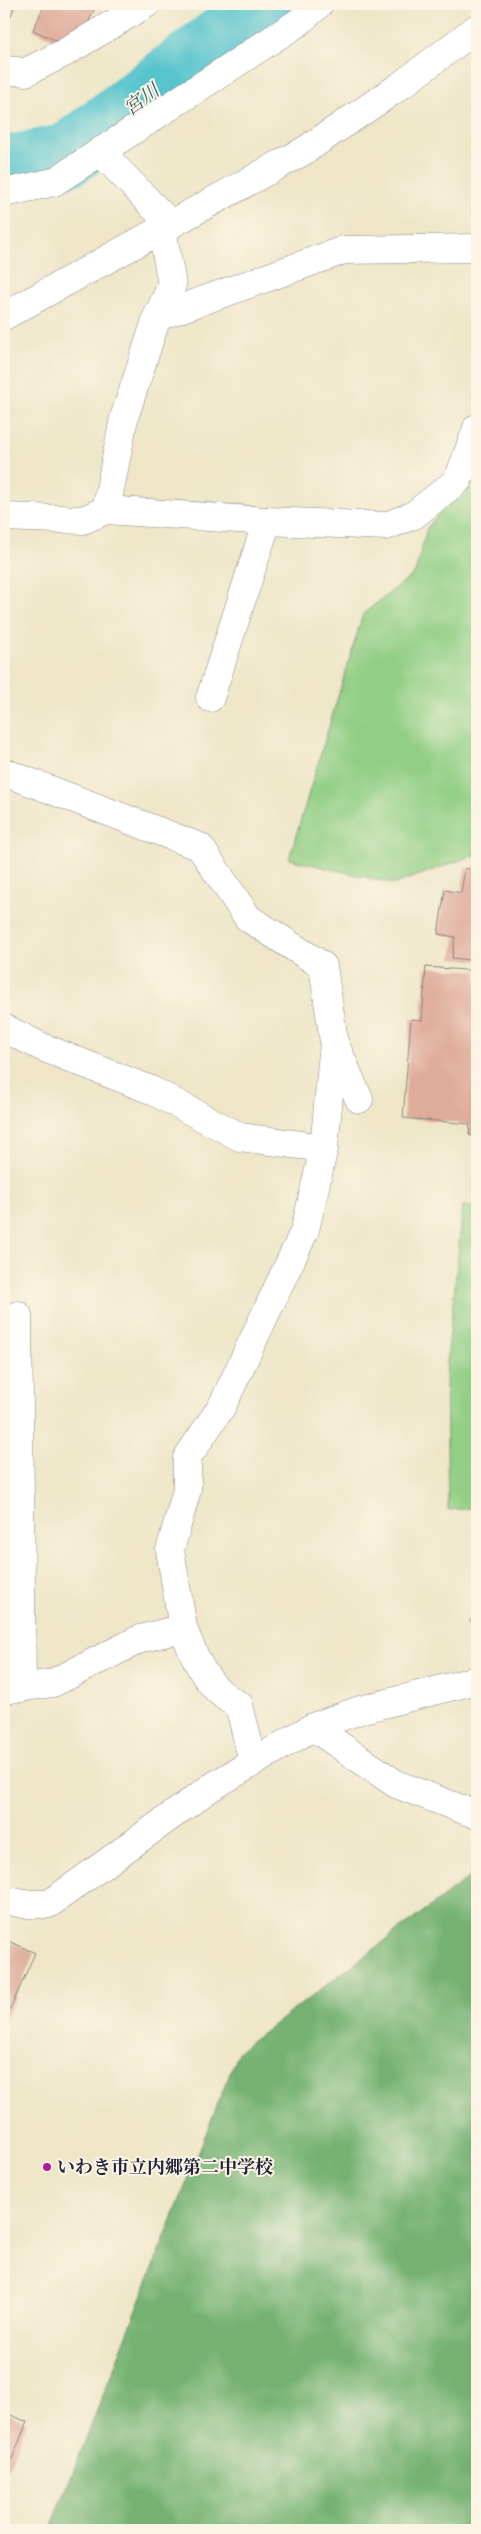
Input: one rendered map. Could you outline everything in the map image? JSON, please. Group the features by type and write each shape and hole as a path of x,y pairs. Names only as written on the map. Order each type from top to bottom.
{"street":[{"path":"4,70 26,72 64,54 146,4"},
{"path":"4,193 54,182 299,22 319,4"},
{"path":"4,316 304,151 400,86 477,28"},
{"path":"100,151 167,227 172,285 157,317 124,418 106,510"},
{"path":"157,317 344,250 477,248"},
{"path":"4,517 84,520 106,510 267,521 386,526 414,515 458,480 477,428"},
{"path":"210,698 267,521"},
{"path":"4,772 200,847 248,918 323,966 334,1042 324,1148 305,1230 222,1406 188,1458 187,1490 170,1550 183,1628 198,1666 223,1697 239,1705 250,1754"},
{"path":"4,1028 42,1047 151,1090 240,1137 324,1148"},
{"path":"334,1042 359,1099"},
{"path":"18,1315 13,1689 53,1683 140,1639 183,1628"},
{"path":"4,1900 24,1904 49,1904 210,1788 250,1754 313,1726 360,1710 477,1680"},
{"path":"313,1726 396,1784 477,1815"}],"green space":[{"path":"477,476 477,857 471,856 395,884 289,859 363,614 415,573 427,528 464,485"},
{"path":"477,1201 477,1508 448,1510 446,1372 463,1206 476,1207"},
{"path":"477,1611 477,1634 465,1623"},
{"path":"477,1871 477,2530 50,2530 238,2052"}],"building":[{"path":"4,4 16,4 4,31"},
{"path":"45,4 97,4 75,50 33,30"},
{"path":"465,868 477,870 477,961 452,958 455,937 438,934 445,890 461,893"},
{"path":"426,967 477,971 477,1136 469,1135 470,1124 403,1118 411,1019 422,1020"},
{"path":"4,1939 35,1953 4,2023"},
{"path":"4,2412 27,2422 4,2479"}],"waterway":[{"name":"宮川","path":"4,168 68,155 267,4"}],"place":[{"name":"いわき市立内郷第二中学校","path":"47,2167"}]}
